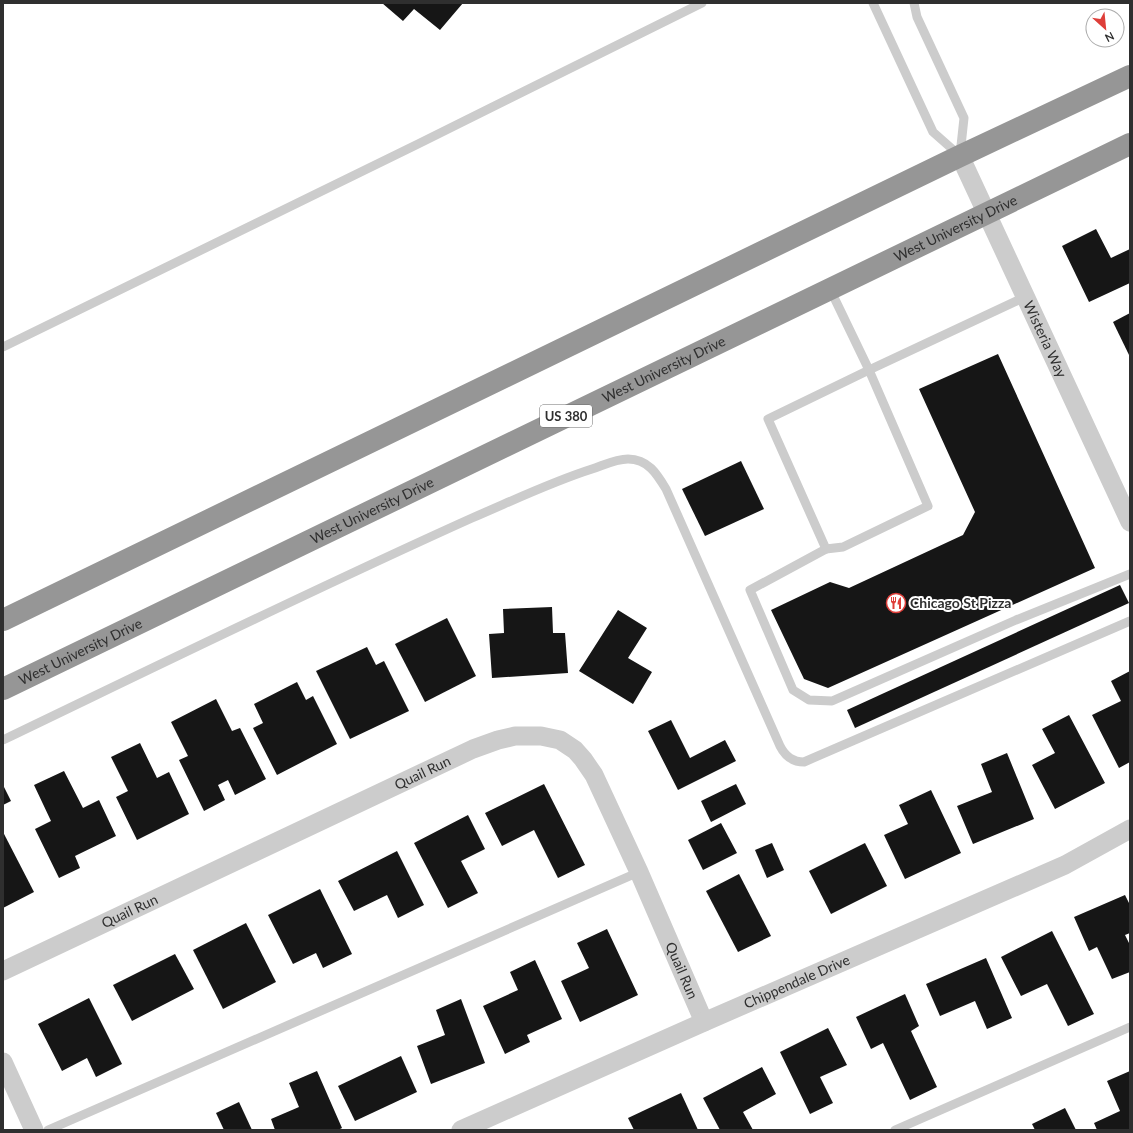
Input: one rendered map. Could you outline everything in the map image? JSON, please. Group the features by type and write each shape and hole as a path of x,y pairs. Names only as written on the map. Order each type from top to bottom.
{"highway":[{"path":"3,620 960,156 1130,76"},
{"name":"West University Drive","path":"3,689 1130,144"}],"street":[{"name":"Wisteria Way","path":"960,156 1130,522"},
{"name":"Quail Run","path":"3,971 473,750 498,740 515,736 541,736 560,740 575,750 594,775 639,872 704,1022"},
{"name":"Chippendale Drive","path":"461,1130 1064,865 1130,829"},
{"path":"3,1062 34,1130"}],"lane":[{"path":"3,347 411,148 702,3"},
{"path":"873,3 933,132 960,156"},
{"path":"914,3 917,17 964,118 960,156"},
{"path":"830,289 869,370 928,506 843,547 826,549 750,590 792,690 809,700 832,701 1016,620 1130,574"},
{"path":"826,549 768,419 1025,297"},
{"path":"3,740 378,560 544,486 619,460 629,459 640,461 648,465 658,475 666,489 783,753 790,759 797,762 804,762 1130,621"},
{"path":"48,1130 639,872"},
{"path":"895,1130 1130,1027"}],"building":[{"path":"382,3 463,3 440,30 414,9 403,21"},
{"path":"1096,229 1111,258 1130,249 1130,283 1089,302 1062,246"},
{"path":"1130,313 1130,357 1113,322"},
{"path":"998,354 1095,568 828,688 804,679 771,610 830,582 849,588 963,535 975,512 919,389"},
{"path":"741,461 764,509 705,536 682,489"},
{"path":"1120,585 1129,603 855,728 847,710"},
{"path":"552,607 553,633 565,633 568,673 492,678 489,634 504,633 503,609"},
{"path":"618,610 647,628 628,658 652,672 633,704 579,671"},
{"path":"447,618 476,676 425,702 395,644"},
{"path":"367,647 376,665 384,661 409,711 350,739 316,671"},
{"path":"1130,671 1130,762 1119,768 1092,715 1121,701 1111,681"},
{"path":"297,682 306,700 313,696 337,744 277,775 253,728 263,723 254,704"},
{"path":"216,699 232,731 240,728 266,779 235,795 228,780 218,785 225,800 204,811 179,760 188,756 171,722"},
{"path":"1069,715 1105,783 1055,809 1032,765 1055,753 1042,729"},
{"path":"671,720 690,758 725,740 736,761 678,790 648,731"},
{"path":"140,743 157,778 169,772 189,814 137,840 116,797 128,791 111,757"},
{"path":"1007,753 1034,819 973,844 957,806 992,792 981,764"},
{"path":"64,771 83,808 99,800 116,836 75,856 80,868 59,878 35,829 51,821 34,785"},
{"path":"544,784 585,865 558,878 534,830 502,846 485,813"},
{"path":"736,784 746,804 711,822 701,801"},
{"path":"3,785 11,801 3,805"},
{"path":"931,790 961,853 905,879 884,835 908,824 899,805"},
{"path":"468,815 485,849 461,861 478,893 448,908 414,843"},
{"path":"721,823 737,853 703,870 688,840"},
{"path":"3,832 34,892 3,908"},
{"path":"772,843 784,870 767,878 755,850"},
{"path":"865,843 887,886 831,914 809,871"},
{"path":"397,851 424,905 398,918 387,895 354,911 338,881"},
{"path":"739,874 771,936 738,952 706,891"},
{"path":"320,889 352,954 323,968 316,953 293,964 268,915"},
{"path":"1125,895 1130,905 1130,933 1125,935 1130,945 1130,972 1112,979 1097,947 1089,951 1074,917"},
{"path":"246,923 276,982 223,1009 193,950"},
{"path":"607,929 638,995 580,1022 561,981 589,968 577,943"},
{"path":"1052,931 1094,1014 1068,1026 1047,984 1021,996 1001,957"},
{"path":"175,954 194,989 132,1021 113,985"},
{"path":"986,958 1012,1018 987,1029 975,1001 940,1016 926,984"},
{"path":"535,960 562,1019 527,1035 530,1042 505,1054 483,1006 518,990 510,972"},
{"path":"905,994 919,1026 911,1031 937,1087 910,1100 883,1043 871,1049 856,1017"},
{"path":"89,998 122,1064 96,1077 87,1058 62,1071 38,1024"},
{"path":"461,999 485,1063 431,1084 417,1046 445,1035 436,1010"},
{"path":"828,1028 847,1065 820,1077 833,1103 810,1114 780,1052"},
{"path":"401,1056 417,1092 355,1121 338,1086"},
{"path":"762,1067 776,1094 743,1112 753,1130 720,1130 703,1098"},
{"path":"317,1071 342,1128 338,1130 275,1130 271,1119 299,1107 289,1083"},
{"path":"1130,1071 1130,1130 1097,1130 1094,1123 1120,1111 1107,1081"},
{"path":"681,1093 698,1130 634,1130 628,1118"},
{"path":"239,1102 252,1130 224,1130 216,1113"},
{"path":"1065,1108 1076,1130 1035,1130 1032,1124"}],"place":[{"name":"Chicago St Pizza","path":"896,603"}]}
